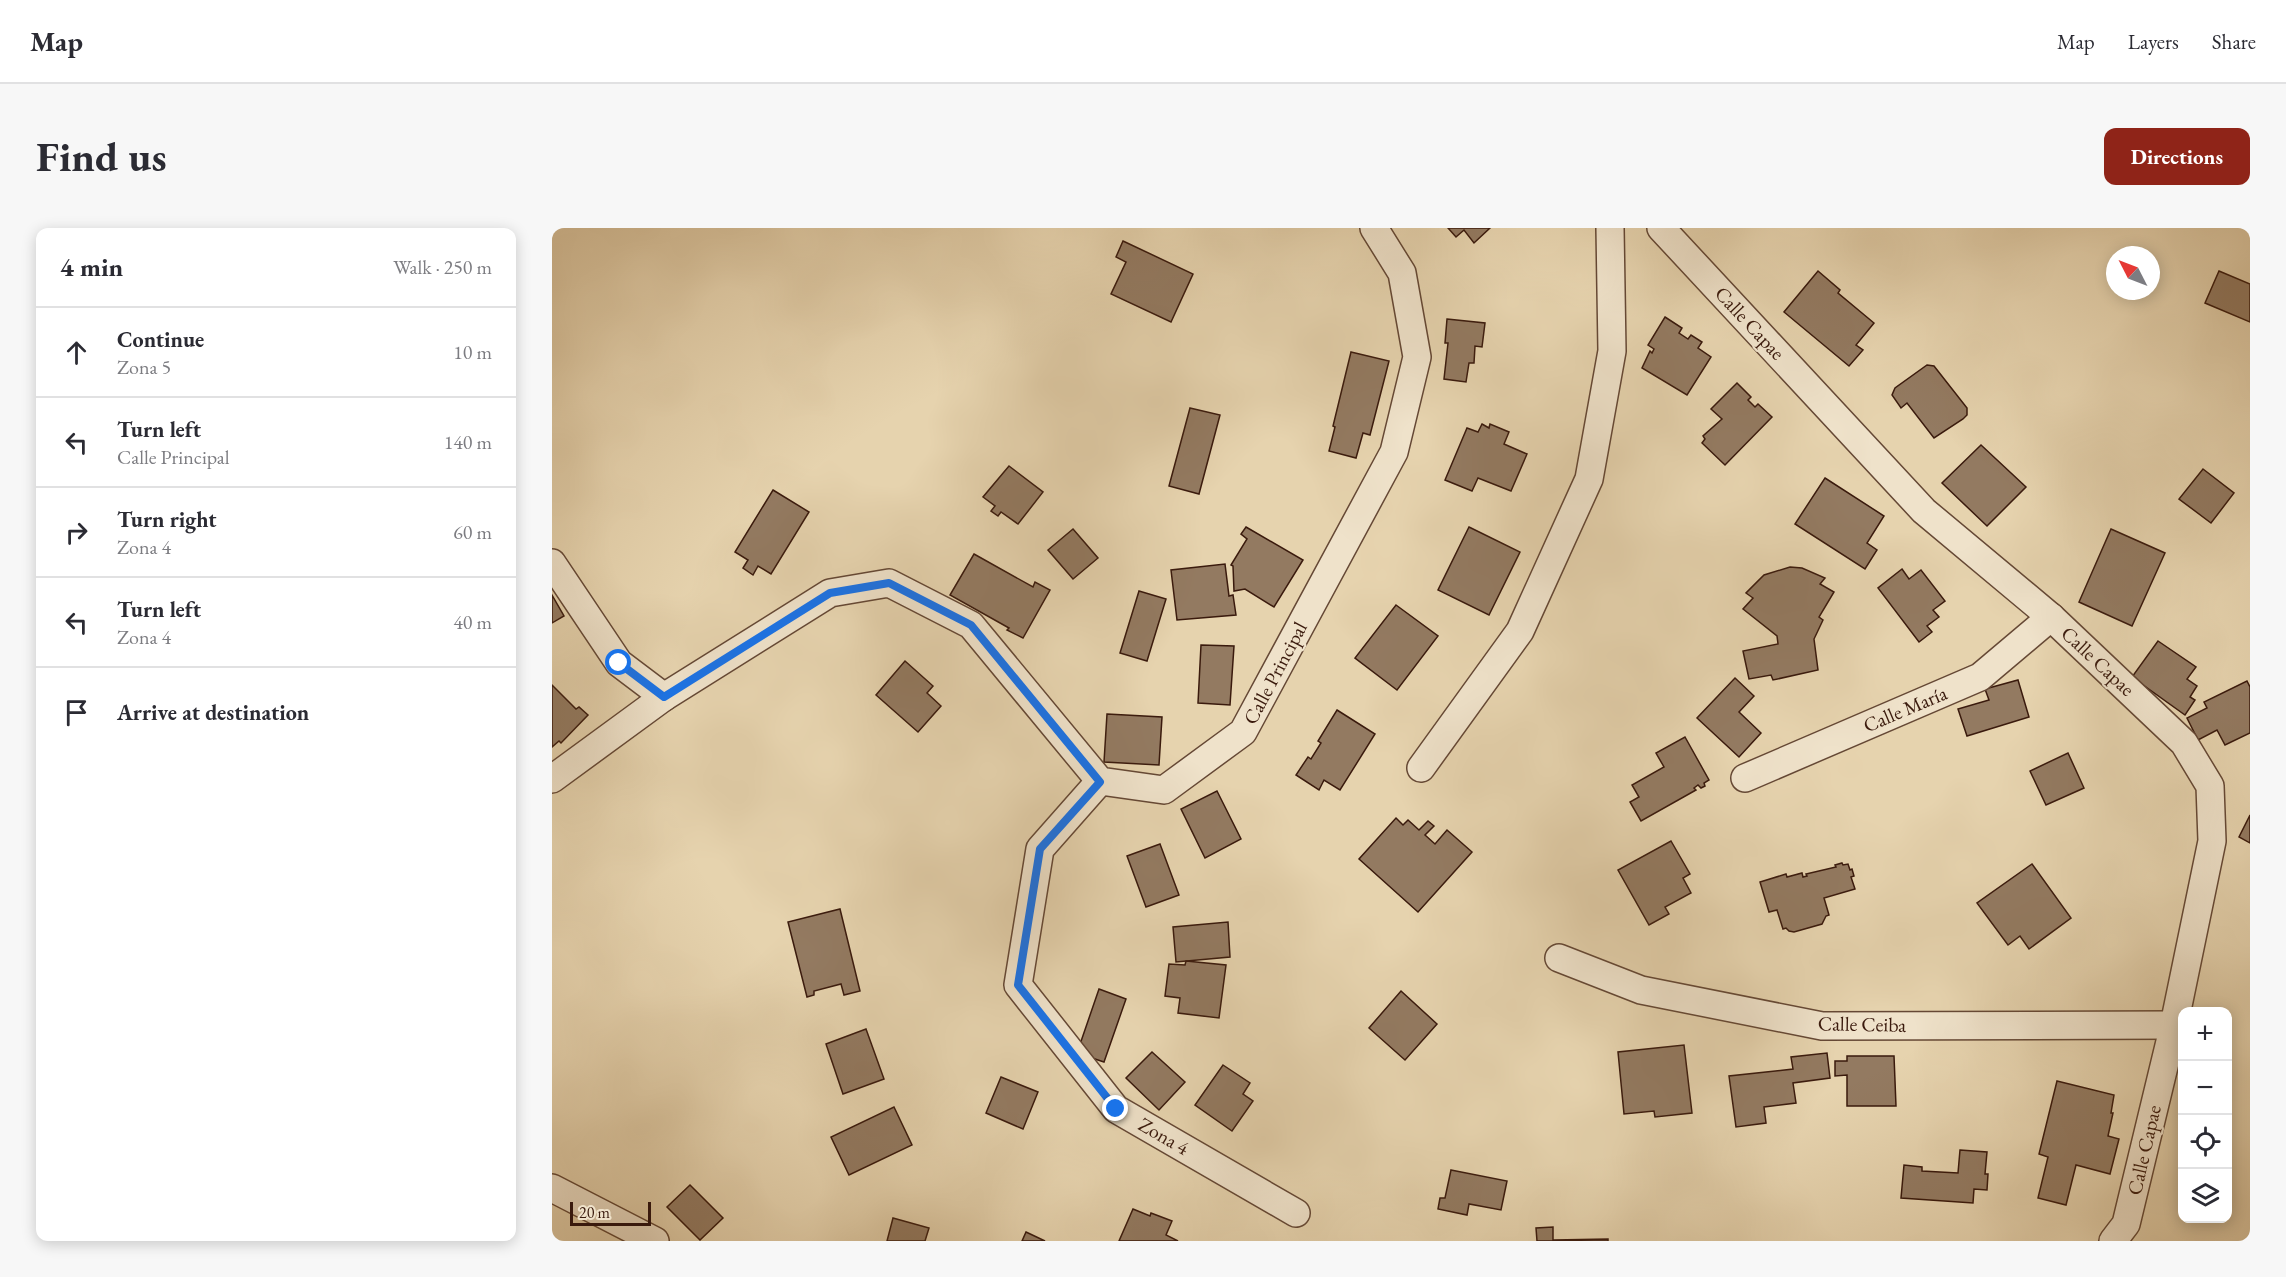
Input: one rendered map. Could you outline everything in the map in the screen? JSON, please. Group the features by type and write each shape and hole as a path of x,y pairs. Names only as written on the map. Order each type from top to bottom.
{"street":[{"name":"Calle Principal","path":"1100,782 1164,790 1243,732 1394,452 1417,357 1402,273 1374,228"},
{"path":"1421,768 1520,631 1589,479 1612,351 1611,228"},
{"name":"Calle Capae","path":"1661,228 1924,511 2051,617 2184,743 2210,786 2212,841 2174,1025 2120,1232"},
{"path":"552,562 619,663 664,697"},
{"path":"552,779 664,697 830,593 889,583 971,625 1100,782"},
{"name":"Calle María","path":"1745,778 1980,677 2051,617"},
{"name":"Zona 4","path":"1100,782 1040,849 1018,985 1116,1109 1296,1213"},
{"name":"Calle Ceiba","path":"1559,958 1641,990 1822,1026 2174,1025"},
{"path":"552,1188 655,1241"}],"building":[{"path":"1448,228 1490,228 1474,243 1464,230 1456,237"},
{"path":"1123,241 1193,274 1171,322 1111,294 1126,262 1116,257"},
{"path":"1818,271 1840,290 1838,293 1874,323 1856,345 1863,350 1849,366 1784,312"},
{"path":"2219,271 2250,284 2250,322 2205,303"},
{"path":"1665,317 1682,328 1679,333 1688,339 1691,335 1702,342 1698,348 1711,357 1687,395 1642,368 1650,351 1652,353 1654,349 1648,345"},
{"path":"1447,319 1485,323 1482,347 1475,346 1474,363 1469,363 1466,382 1444,379 1448,343 1445,343"},
{"path":"1351,352 1389,361 1370,435 1363,433 1356,458 1329,451"},
{"path":"1927,365 1934,366 1967,408 1967,415 1963,419 1934,438 1907,403 1901,408 1892,395 1895,388"},
{"path":"1737,383 1751,397 1748,400 1755,407 1758,404 1772,417 1725,465 1702,443 1705,439 1703,436 1722,419 1711,409"},
{"path":"1190,408 1220,415 1199,494 1169,486"},
{"path":"1482,424 1489,428 1490,424 1509,432 1504,444 1527,454 1511,491 1478,478 1472,491 1445,480 1467,428 1478,432"},
{"path":"1981,445 2026,487 1987,526 1942,483"},
{"path":"1009,466 1043,492 1018,524 1001,512 998,516 991,511 995,506 983,497"},
{"path":"2203,469 2234,493 2211,523 2179,499"},
{"path":"1825,478 1884,516 1867,543 1877,550 1865,569 1795,524"},
{"path":"773,490 809,512 771,574 758,566 753,575 743,568 748,560 735,552"},
{"path":"1246,527 1303,560 1274,607 1245,589 1234,591 1233,566 1231,565 1247,539 1241,534"},
{"path":"1469,527 1520,552 1489,615 1438,590"},
{"path":"1073,529 1098,558 1073,579 1048,550"},
{"path":"2111,529 2165,553 2132,626 2079,602"},
{"path":"974,554 1033,587 1035,582 1050,590 1023,638 950,595"},
{"path":"1225,564 1229,596 1233,595 1236,615 1177,620 1171,570"},
{"path":"1790,567 1802,568 1825,578 1820,584 1834,592 1819,617 1823,620 1814,639 1818,670 1773,680 1771,675 1749,679 1743,651 1778,644 1777,636 1743,609 1753,598 1746,593 1764,575"},
{"path":"1902,569 1909,579 1921,570 1945,601 1933,610 1939,617 1927,626 1932,632 1919,642 1878,588"},
{"path":"1139,591 1166,599 1147,661 1120,653"},
{"path":"552,595 564,616 552,623"},
{"path":"1396,605 1438,636 1397,690 1355,658"},
{"path":"2158,641 2196,667 2187,679 2197,686 2190,697 2195,700 2185,715 2132,677"},
{"path":"1201,645 1234,646 1230,705 1198,703"},
{"path":"905,661 933,686 927,693 941,706 918,732 876,695"},
{"path":"1735,678 1754,696 1739,712 1761,733 1739,757 1697,718"},
{"path":"2018,680 2029,717 1967,736 1958,709 1989,700 1985,689"},
{"path":"2247,681 2250,687 2250,733 2225,745 2217,730 2198,740 2187,718 2207,708 2204,702"},
{"path":"552,685 576,709 579,707 588,715 561,743 559,741 552,747"},
{"path":"1337,710 1375,734 1340,790 1324,780 1319,790 1296,775 1308,757 1311,759 1321,743 1318,741"},
{"path":"1107,714 1162,717 1159,765 1104,762"},
{"path":"1685,737 1709,780 1704,783 1705,786 1701,788 1698,785 1694,788 1696,790 1641,821 1630,802 1639,797 1632,785 1664,767 1656,753"},
{"path":"2068,753 2084,788 2046,805 2030,771"},
{"path":"1217,791 1241,839 1205,858 1181,809"},
{"path":"2250,815 2250,843 2239,837"},
{"path":"1396,818 1403,825 1408,820 1419,830 1428,821 1434,826 1425,835 1435,844 1447,830 1472,852 1418,912 1359,859"},
{"path":"1671,841 1690,874 1683,878 1691,893 1665,907 1669,914 1649,925 1618,870"},
{"path":"1160,844 1179,895 1146,907 1127,856"},
{"path":"1842,863 1843,865 1848,864 1850,870 1852,869 1854,876 1851,877 1855,889 1824,898 1829,915 1822,924 1794,932 1783,929 1777,910 1769,912 1760,882 1786,874 1787,877 1802,873 1803,877 1807,876 1806,874 1836,867 1835,865"},
{"path":"2032,864 2071,918 2029,949 2020,936 2008,945 1977,903"},
{"path":"840,909 860,991 844,995 841,984 814,991 814,995 807,997 788,922"},
{"path":"1228,922 1230,957 1176,962 1173,927"},
{"path":"1186,961 1226,965 1219,1018 1178,1013 1180,998 1165,996 1169,964 1185,965"},
{"path":"1099,989 1126,999 1104,1062 1077,1053"},
{"path":"1401,991 1437,1024 1405,1060 1369,1028"},
{"path":"866,1029 884,1079 843,1094 826,1044"},
{"path":"1684,1045 1692,1113 1655,1117 1654,1111 1624,1114 1618,1052"},
{"path":"1152,1052 1185,1082 1159,1110 1126,1078"},
{"path":"1827,1053 1830,1078 1793,1083 1796,1103 1764,1107 1766,1123 1736,1127 1729,1076 1793,1069 1791,1057"},
{"path":"1847,1056 1894,1056 1896,1106 1847,1106 1847,1075 1835,1076 1835,1061 1847,1061"},
{"path":"1223,1065 1250,1083 1243,1094 1253,1101 1232,1131 1195,1105"},
{"path":"1001,1077 1038,1092 1023,1129 986,1113"},
{"path":"2057,1081 2114,1095 2108,1136 2119,1139 2110,1174 2076,1165 2066,1205 2038,1198 2048,1157 2039,1154"},
{"path":"894,1107 912,1145 849,1175 831,1137"},
{"path":"1960,1150 1987,1152 1985,1174 1988,1174 1987,1190 1974,1189 1973,1203 1901,1198 1904,1165 1922,1167 1922,1171 1958,1173"},
{"path":"1451,1170 1507,1181 1501,1210 1469,1204 1467,1215 1438,1209 1440,1198 1445,1198"},
{"path":"690,1185 723,1218 700,1240 667,1207"},
{"path":"1133,1209 1172,1221 1166,1235 1178,1241 1119,1241"},
{"path":"893,1218 929,1228 925,1241 887,1241"},
{"path":"1553,1227 1553,1240 1608,1239 1608,1241 1537,1241 1536,1228"},
{"path":"1026,1232 1045,1241 1022,1241"}],"route":[{"path":"619,663 664,697 830,593 889,583 971,625 1100,782 1040,849 1018,985 1116,1109"}]}
